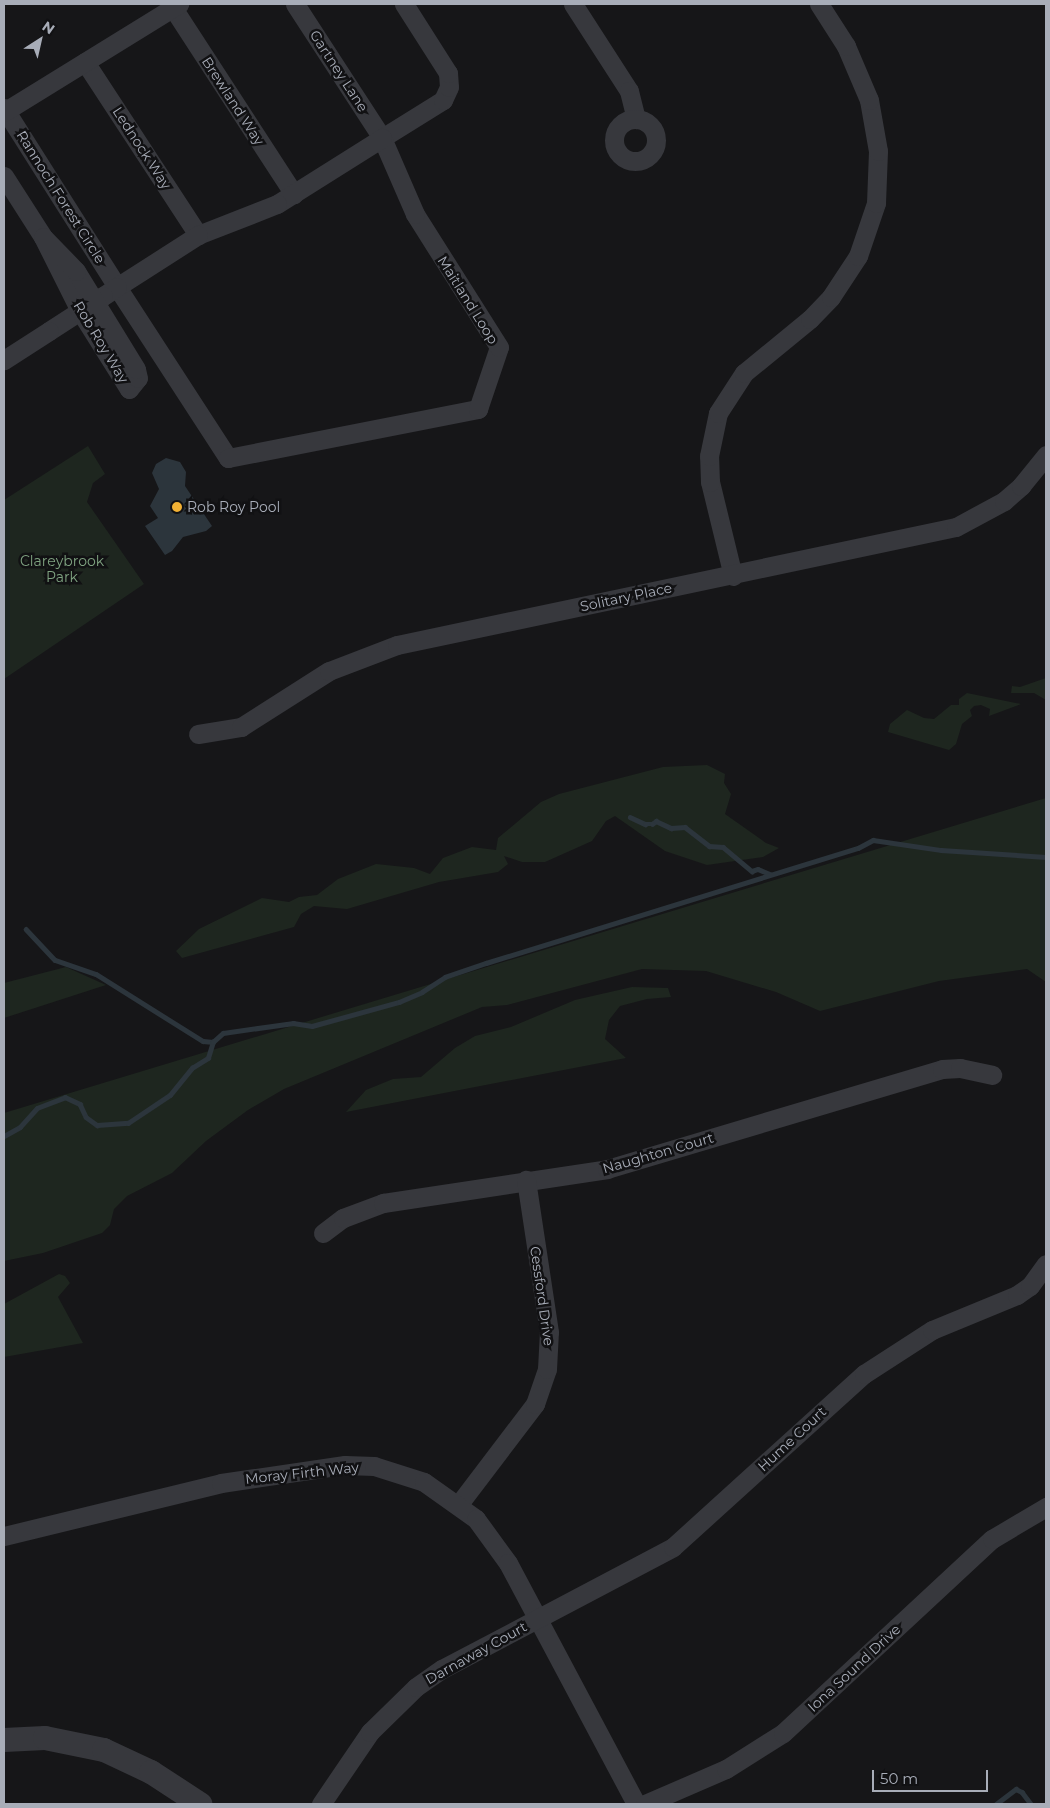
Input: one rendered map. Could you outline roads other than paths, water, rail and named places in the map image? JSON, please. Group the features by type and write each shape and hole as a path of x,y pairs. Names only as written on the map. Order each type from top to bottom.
{"street":[{"name":"Gartney Lane","path":"295,4 382,138"},
{"path":"4,360 198,235 294,194 444,100 449,87 448,73 404,4"},
{"path":"573,4 629,91 636,119"},
{"path":"733,576 710,482 709,456 718,414 744,373 804,324 831,297 858,256 876,203 878,151 869,100 846,46 818,4"},
{"path":"4,110 176,6"},
{"name":"Brewland Way","path":"176,6 294,194"},
{"name":"Lednock Way","path":"85,62 198,235"},
{"name":"Rannoch Forest Circle","path":"4,110 117,287"},
{"name":"Maitland Loop","path":"117,287 228,458 478,409 499,347 415,214 382,138"},
{"name":"Rob Roy Way","path":"4,176 87,306"},
{"name":"Solitary Place","path":"198,734 241,727 322,675 376,651 956,527 1004,501 1021,486 1046,454"},
{"name":"Naughton Court","path":"323,1233 343,1218 383,1203 607,1169 661,1155 942,1069 960,1068 992,1074"},
{"name":"Cessford Drive","path":"459,1504 535,1404 548,1369 549,1332 526,1180"},
{"name":"Hume Court","path":"538,1619 673,1547 864,1374 932,1330 1017,1294 1030,1286 1046,1264"},
{"name":"Moray Firth Way","path":"4,1536 221,1483 345,1465 374,1466 400,1472 424,1482 459,1504 488,1533 538,1619 636,1804"},
{"name":"Iona Sound Drive","path":"645,1804 726,1769 783,1733 992,1539 1046,1508"},
{"name":"Darnaway Court","path":"321,1804 370,1732 416,1687 442,1669 538,1619"},
{"path":"4,1740 45,1738 110,1752 151,1772 200,1804"}],"waterway":[{"path":"630,817 645,824 652,824 656,821 671,828 685,827 709,846 723,847 752,871 758,869 770,874"},
{"path":"4,1136 20,1127 37,1108 65,1097 80,1104 86,1117 97,1125 128,1123 170,1095 192,1068 208,1058 213,1042 223,1033 293,1023 312,1026 399,1002 422,992 445,977 858,848 873,840 941,850 1046,857"},
{"path":"26,929 55,960 96,974 203,1041 213,1042"},
{"path":"996,1804 1016,1789 1022,1792 1031,1804"}],"place":[{"name":"Rob Roy Pool","path":"177,507"}],"park label":[{"name":"Clareybrook Park","path":"62,570"}]}
